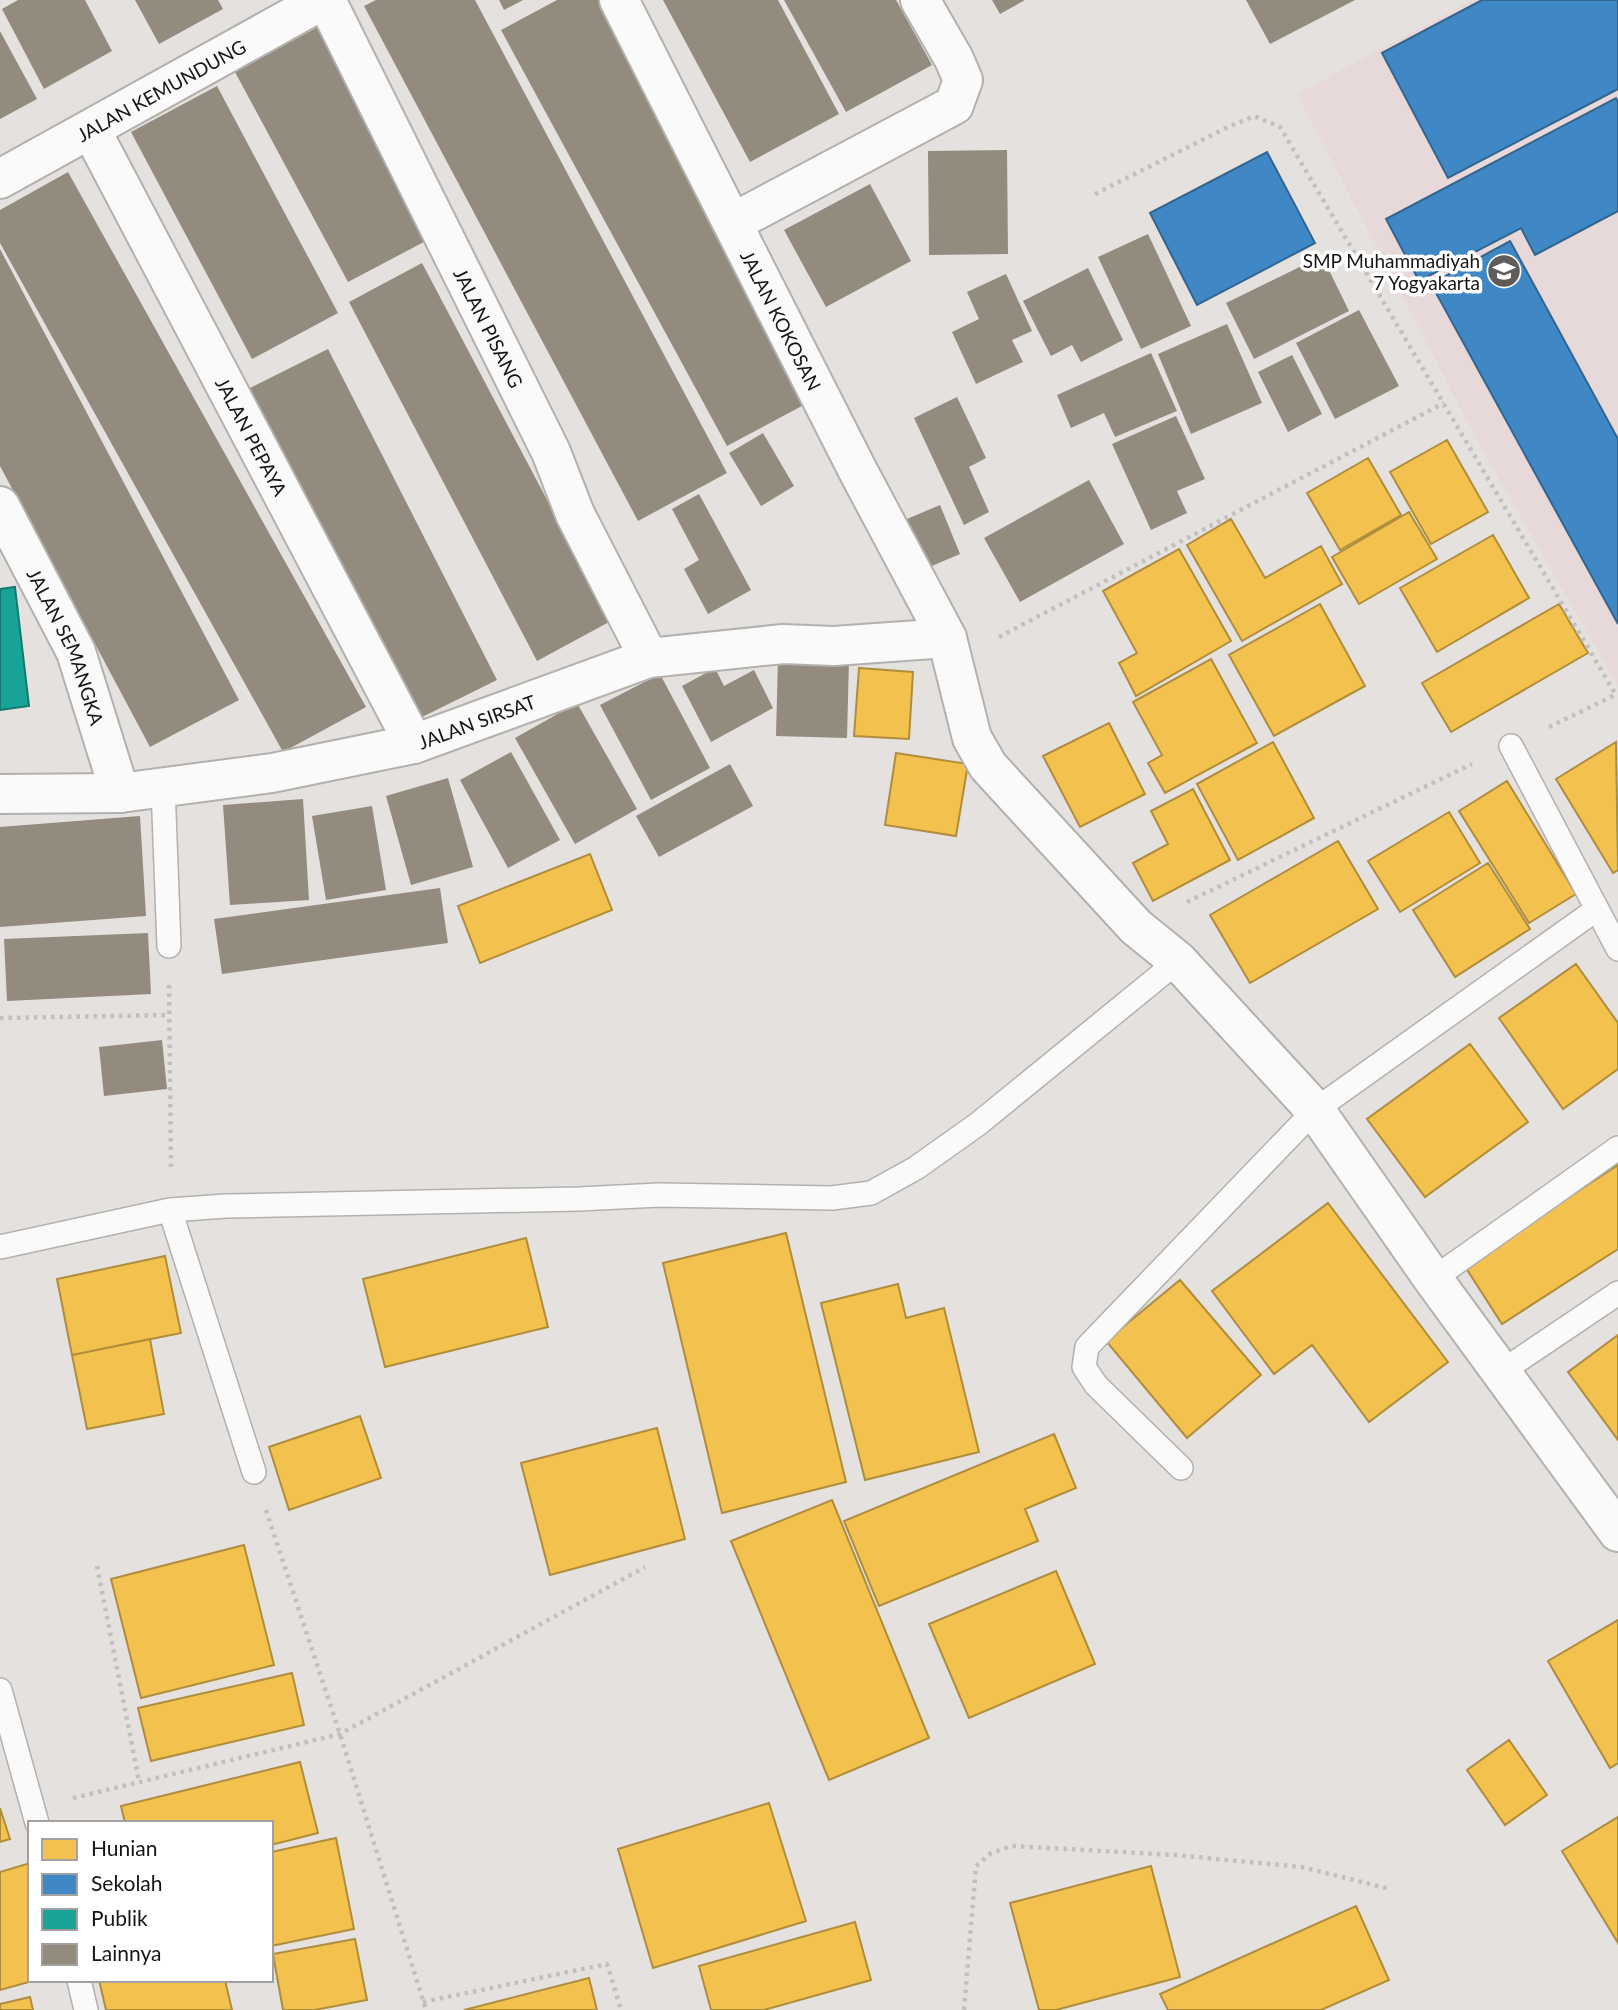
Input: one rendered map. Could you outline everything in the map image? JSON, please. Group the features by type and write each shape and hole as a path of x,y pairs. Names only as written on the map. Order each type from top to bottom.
{"street":[{"name":"JALAN KEMUNDUNG","path":"0,179 324,0"},
{"name":"JALAN PISANG","path":"324,0 551,452 575,514 649,658"},
{"name":"JALAN KOKOSAN","path":"619,0 950,650 972,738 988,766 1136,927 1178,961 1315,1110 1433,1279 1618,1532"},
{"path":"734,222 954,105 962,80 954,59 920,0"},
{"name":"JALAN PEPAYA","path":"91,130 414,744"},
{"name":"JALAN SEMANGKA","path":"0,506 76,652 120,793"},
{"name":"JALAN SIRSAT","path":"0,794 120,793 272,773 414,744 649,658 783,644 950,650"}],"lane":[{"path":"1511,746 1618,949"},
{"path":"163,786 169,946"},
{"path":"1181,1468 1096,1385 1084,1367 1087,1347 1098,1332 1315,1110 1597,909"},
{"path":"0,1247 170,1210 226,1206 659,1195 832,1198 871,1193 916,1168 978,1124 1178,961"},
{"path":"1433,1279 1618,1148"},
{"path":"170,1210 254,1472"},
{"path":"1502,1372 1618,1293"},
{"path":"0,1690 35,1815"},
{"path":"79,1982 86,2010"}],"path":[{"path":"1096,194 1254,116 1279,127 1617,694 1136,927"},
{"path":"950,650 1444,403"},
{"path":"169,946 172,1143 170,1210"},
{"path":"0,1018 169,1015"},
{"path":"254,1472 340,1734 426,2010"},
{"path":"97,1566 139,1781"},
{"path":"35,1815 139,1781 340,1734 645,1567"},
{"path":"964,2010 976,1866 991,1853 1012,1846 1302,1867 1390,1889"},
{"path":"423,2003 607,1964 621,2010"}],"shaded area":[{"name":"SMP Muhammadiyah 7 Yogyakarta","path":"1472,0 1618,0 1618,686 1482,449 1297,94"}],"building: Hunian":[{"path":"1447,440 1488,512 1431,544 1390,472"},
{"path":"1368,458 1401,515 1340,550 1307,493"},
{"path":"1409,512 1437,559 1359,604 1332,557"},
{"path":"1231,519 1265,578 1321,546 1342,584 1242,641 1187,545"},
{"path":"1493,535 1529,598 1437,652 1400,588"},
{"path":"1179,549 1231,641 1136,696 1119,663 1137,653 1103,591"},
{"path":"1320,604 1365,686 1274,736 1229,655"},
{"path":"1559,604 1588,653 1451,732 1422,683"},
{"path":"1211,659 1257,743 1165,793 1148,763 1162,755 1133,702"},
{"path":"859,668 913,672 909,739 854,736"},
{"path":"1109,723 1145,794 1080,827 1043,756"},
{"path":"1273,742 1314,818 1238,860 1197,784"},
{"path":"1616,742 1618,870 1613,873 1556,779"},
{"path":"896,753 968,764 956,836 885,825"},
{"path":"1507,781 1576,894 1529,923 1459,811"},
{"path":"1193,789 1230,860 1153,901 1133,863 1168,844 1151,811"},
{"path":"1449,812 1480,863 1400,912 1368,861"},
{"path":"1338,841 1378,909 1250,983 1210,915"},
{"path":"590,854 612,910 480,963 458,906"},
{"path":"1488,863 1530,929 1455,977 1413,910"},
{"path":"1576,964 1618,1023 1618,1069 1563,1109 1499,1018"},
{"path":"1470,1044 1528,1122 1425,1197 1367,1119"},
{"path":"1618,1165 1618,1249 1502,1324 1464,1265"},
{"path":"1328,1203 1448,1362 1369,1422 1312,1345 1274,1374 1212,1291"},
{"path":"786,1233 846,1482 722,1513 663,1263"},
{"path":"526,1238 548,1327 385,1367 363,1279"},
{"path":"165,1256 181,1333 72,1355 57,1279"},
{"path":"1180,1280 1261,1375 1187,1438 1106,1341"},
{"path":"898,1284 906,1318 944,1308 979,1452 865,1480 821,1303"},
{"path":"1618,1335 1618,1440 1568,1372"},
{"path":"150,1339 164,1414 87,1429 72,1355"},
{"path":"360,1416 381,1478 289,1510 269,1447"},
{"path":"657,1428 685,1539 550,1575 521,1463"},
{"path":"1054,1434 1076,1488 1025,1509 1038,1541 879,1606 844,1521"},
{"path":"832,1500 929,1738 829,1780 731,1541"},
{"path":"244,1545 274,1665 141,1698 111,1579"},
{"path":"1056,1571 1095,1664 969,1718 929,1624"},
{"path":"1618,1620 1618,1763 1610,1768 1548,1661"},
{"path":"292,1673 304,1725 151,1761 138,1708"},
{"path":"1509,1740 1547,1795 1505,1825 1467,1770"},
{"path":"300,1762 318,1833 273,1844 273,1821 125,1821 121,1806"},
{"path":"769,1803 806,1921 653,1968 618,1849"},
{"path":"0,1808 10,1839 0,1842"},
{"path":"1618,1817 1618,1943 1562,1851"},
{"path":"336,1838 354,1929 273,1946 273,1852"},
{"path":"28,1864 29,1982 0,1990 0,1872"},
{"path":"1151,1866 1180,1977 1056,2010 1039,2010 1010,1903"},
{"path":"1356,1906 1389,1980 1321,2010 1168,2010 1160,1994"},
{"path":"855,1922 871,1980 764,2010 711,2010 699,1966"},
{"path":"355,1939 367,2000 315,2010 283,2010 273,1954"},
{"path":"589,1978 597,2010 464,2010"},
{"path":"99,1982 225,1982 232,2010 106,2010"},
{"path":"30,1997 33,2010 0,2010 0,2004"}],"building: Sekolah":[{"path":"1482,0 1618,0 1618,89 1448,178 1382,53"},
{"path":"1616,98 1618,211 1535,255 1521,228 1419,281 1386,219"},
{"name":"SMP Muhammadiyah 7 Yogyakarta","path":"1267,152 1315,243 1197,305 1150,213"},
{"path":"1510,241 1618,439 1618,624 1431,284"}],"building: Publik":[{"path":"15,587 29,706 0,710 0,589"}],"building: Lainnya":[{"path":"18,0 85,0 112,51 44,89 2,9"},
{"path":"135,0 218,0 223,9 159,44"},
{"path":"376,0 475,0 727,473 638,521 364,6"},
{"path":"499,0 523,0 504,10"},
{"path":"557,0 598,0 815,399 727,446 501,30"},
{"path":"663,0 778,0 839,114 750,162"},
{"path":"784,0 896,0 932,65 846,112"},
{"path":"992,0 1025,0 1000,14"},
{"path":"1246,0 1355,0 1270,44"},
{"path":"325,23 439,234 348,282 235,72"},
{"path":"0,31 37,99 0,119"},
{"path":"217,86 338,313 252,359 131,132"},
{"path":"1007,150 1008,254 929,255 928,151"},
{"path":"68,172 366,707 283,752 0,243 0,210"},
{"path":"870,184 911,261 826,307 784,230"},
{"path":"1148,234 1191,326 1141,349 1098,257"},
{"path":"0,249 239,700 150,747 0,466"},
{"path":"1322,256 1349,311 1254,359 1226,303"},
{"path":"422,263 611,621 537,661 349,302"},
{"path":"1088,268 1123,340 1081,362 1072,345 1051,356 1023,301"},
{"path":"1006,274 1032,331 1012,340 1023,362 976,384 952,332 979,319 967,292"},
{"path":"1359,310 1399,386 1335,419 1296,343"},
{"path":"1227,324 1262,403 1191,434 1158,354"},
{"path":"328,349 497,680 416,720 236,395"},
{"path":"1151,353 1177,411 1115,437 1104,413 1071,428 1057,395"},
{"path":"1292,355 1322,414 1288,432 1258,372"},
{"path":"957,397 986,458 969,467 989,512 964,525 914,418"},
{"path":"1176,416 1205,479 1177,491 1187,513 1151,530 1112,444"},
{"path":"763,433 794,486 761,506 729,453"},
{"path":"1089,480 1124,544 1020,602 984,538"},
{"path":"699,494 751,590 708,614 684,569 699,560 672,509"},
{"path":"940,505 960,554 927,568 907,519"},
{"path":"778,657 849,659 847,738 776,736"},
{"path":"715,668 724,686 754,670 773,708 711,742 682,686"},
{"path":"660,674 710,768 651,800 600,705"},
{"path":"577,703 637,809 575,844 515,738"},
{"path":"511,752 560,840 508,868 460,780"},
{"path":"730,764 753,806 659,857 636,816"},
{"path":"448,778 473,867 411,885 386,796"},
{"path":"303,799 309,900 230,905 223,805"},
{"path":"372,806 386,890 326,900 312,816"},
{"path":"140,816 146,916 0,927 0,827"},
{"path":"440,888 448,943 222,974 214,919"},
{"path":"148,933 151,994 7,1001 4,939"},
{"path":"162,1040 167,1089 104,1096 99,1047"}],"place":[{"name":"SMP Muhammadiyah 7 Yogyakarta","path":"1504,271"}]}
